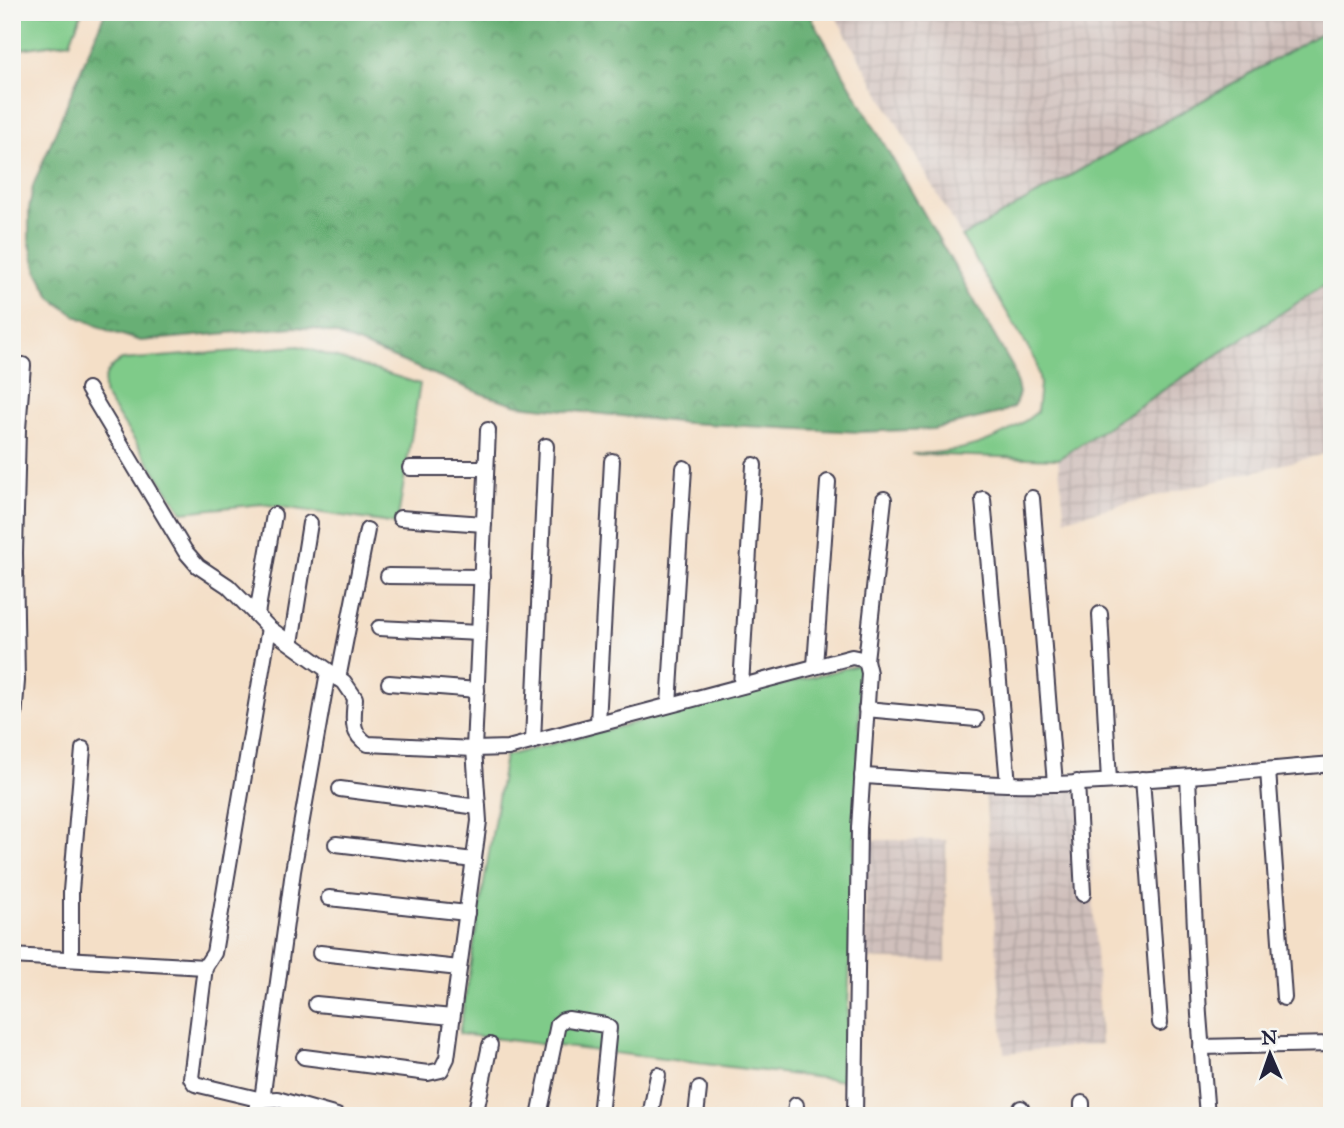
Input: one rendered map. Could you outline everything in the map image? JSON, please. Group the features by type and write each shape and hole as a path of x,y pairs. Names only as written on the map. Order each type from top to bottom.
{"street":[{"path":"12,743 18,647 14,553 23,365"},
{"path":"88,388 186,551 198,566 228,586 269,628 333,676 355,698 354,729 356,735 368,744 508,748 815,666 852,657 866,660"},
{"path":"304,1057 428,1073 441,1070 447,1058 479,821 474,749 488,430"},
{"path":"533,741 546,446"},
{"path":"598,723 612,461"},
{"path":"741,686 754,465"},
{"path":"410,468 486,468"},
{"path":"669,705 684,468"},
{"path":"815,666 828,482"},
{"path":"1032,498 1055,784"},
{"path":"855,1116 862,776 869,673 866,660 884,499"},
{"path":"983,499 1008,784"},
{"path":"257,614 274,515"},
{"path":"400,518 484,524"},
{"path":"291,643 310,523"},
{"path":"252,1116 262,1100 293,871 333,676 367,530"},
{"path":"388,576 482,577"},
{"path":"1100,614 1109,781"},
{"path":"269,628 214,953 205,967 191,1078 195,1084 262,1100 277,1099 337,1116"},
{"path":"379,628 480,633"},
{"path":"389,683 477,691"},
{"path":"866,709 976,719"},
{"path":"71,959 71,891 83,749"},
{"path":"862,776 1055,784 1188,777 1332,764"},
{"path":"1268,770 1284,998"},
{"path":"1188,777 1201,1048 1207,1116"},
{"path":"1142,779 1160,1023"},
{"path":"1077,782 1083,894"},
{"path":"340,789 478,807"},
{"path":"336,844 474,860"},
{"path":"329,898 467,913"},
{"path":"320,953 459,968"},
{"path":"12,956 205,967"},
{"path":"316,1004 452,1017"},
{"path":"539,1116 558,1024 568,1019 609,1028 600,1116"},
{"path":"1201,1048 1332,1044"},
{"path":"475,1116 490,1045"},
{"path":"650,1116 657,1075"},
{"path":"696,1116 699,1090"}],"shaded area":[{"path":"833,12 1332,12 1332,27 962,237"},
{"path":"1332,280 1332,452 1065,519 1058,459"},
{"path":"1087,788 1101,1044 1004,1053 985,790"},
{"path":"866,840 946,840 946,962 865,959"}],"green space":[{"path":"12,12 82,12 70,42 12,50"},
{"path":"105,12 808,12 1013,368 1019,393 1014,407 1000,413 933,429 859,432 687,423 518,405 482,394 335,334 315,329 294,327 141,341 109,331 76,316 51,298 37,271 29,240 29,209 33,186"},
{"path":"1332,27 1332,280 1058,459 912,454 946,452 978,444 1008,431 1037,412 1040,384 1036,361 962,237"},
{"path":"299,346 420,384 397,524 262,504 182,512 105,396 106,375 122,360"},
{"path":"862,664 845,1081 459,1034 505,756"}]}
